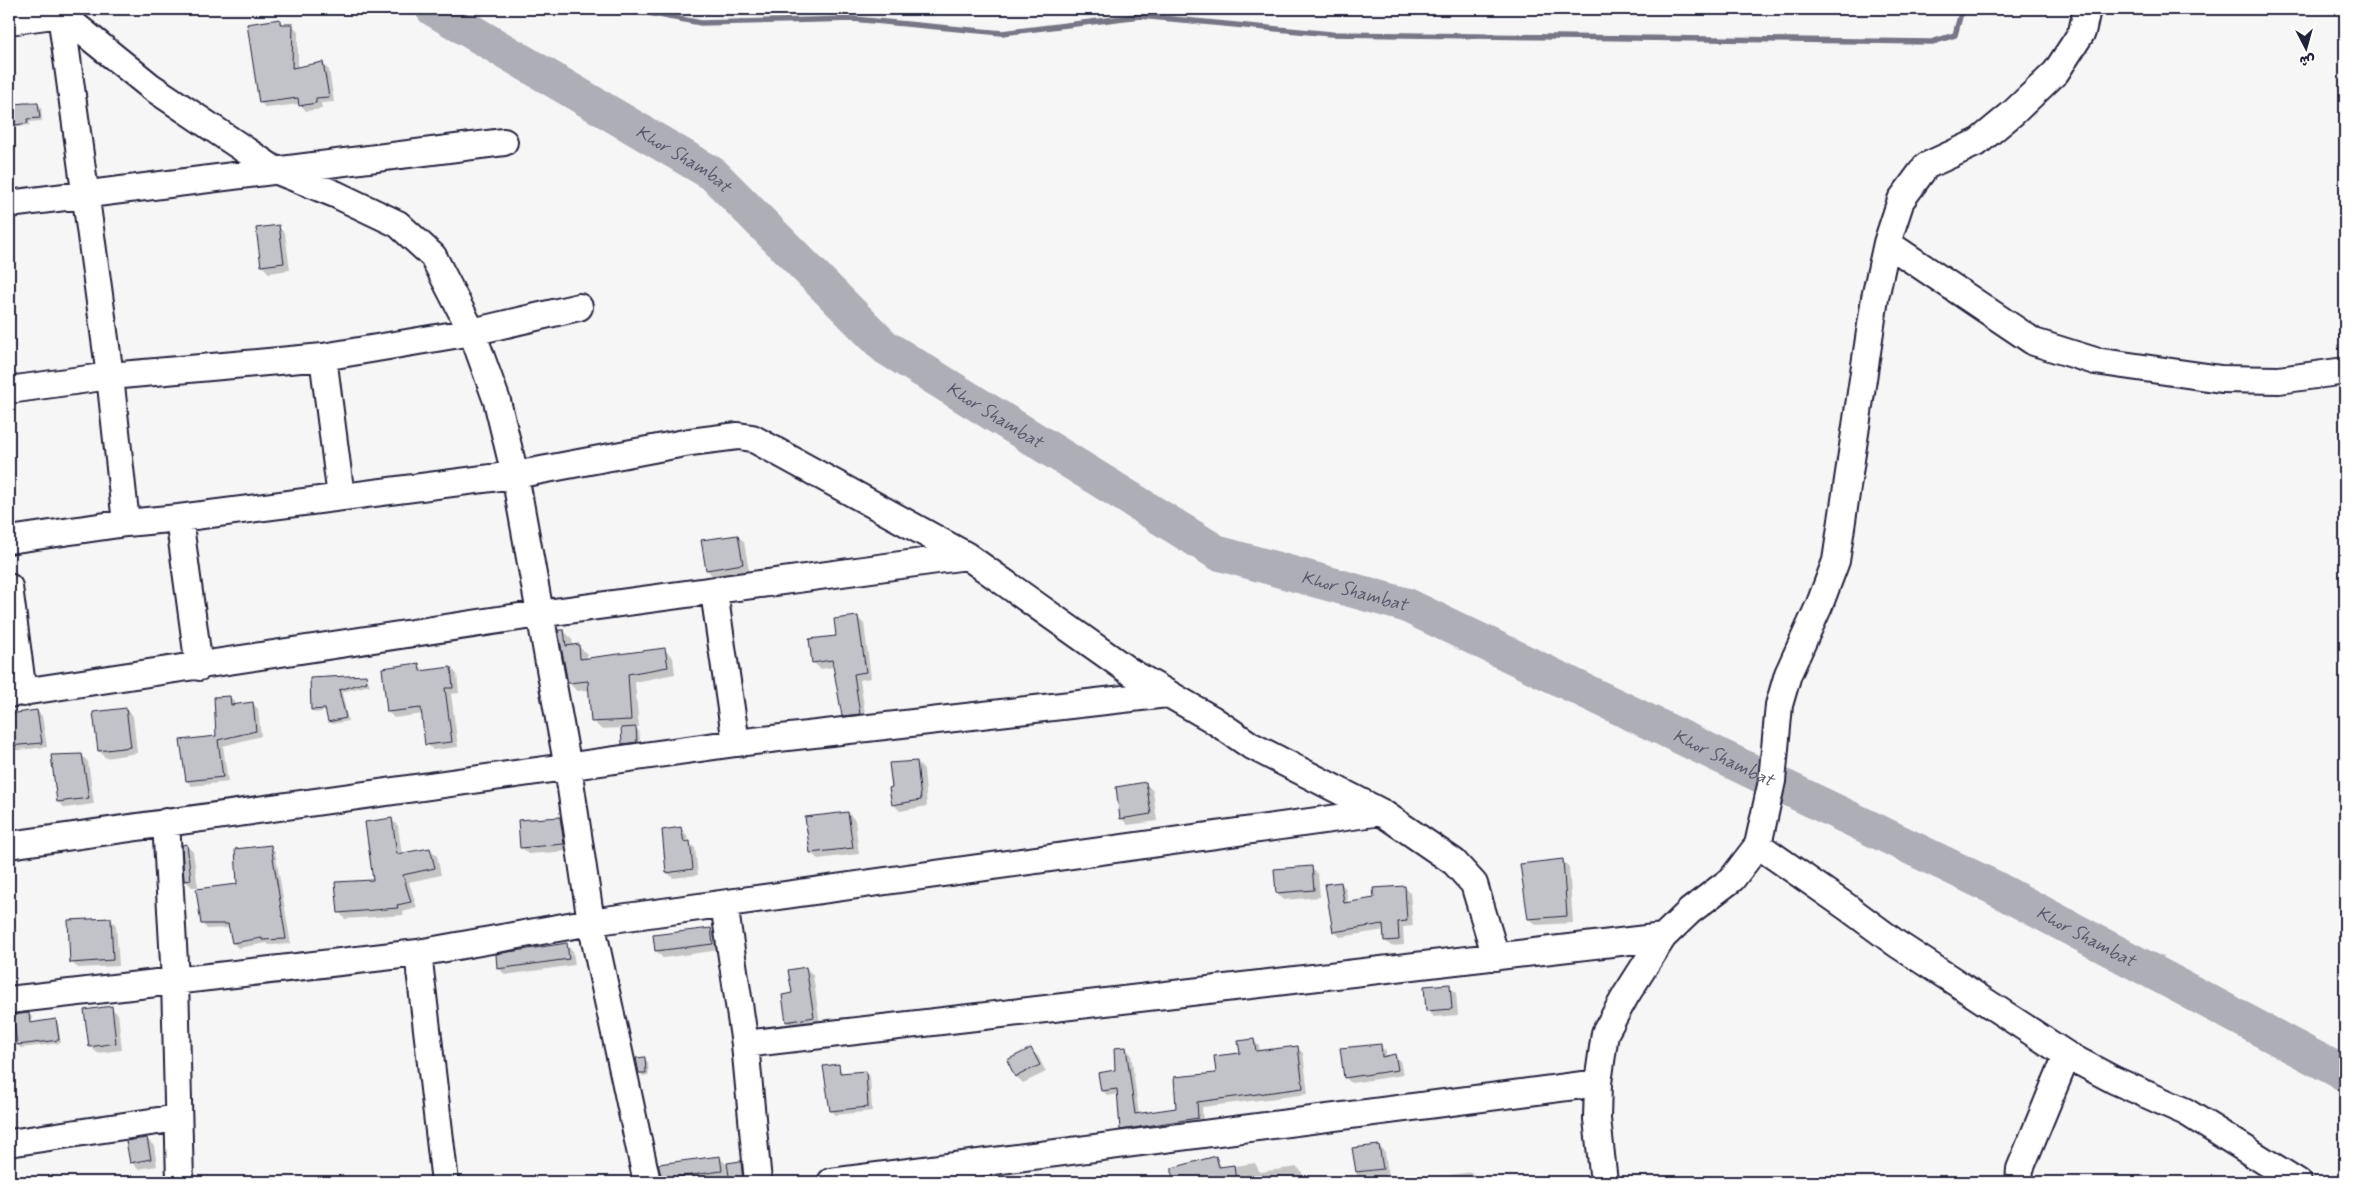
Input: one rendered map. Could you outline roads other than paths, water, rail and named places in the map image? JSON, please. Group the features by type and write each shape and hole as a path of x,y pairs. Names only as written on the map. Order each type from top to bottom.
{"street":[{"path":"1604,1182 1597,1119 1598,1083 1605,1033 1626,995 1663,937 1690,911 1732,879 1758,845 1772,781 1779,705 1788,674 1819,606 1836,561 1875,298 1887,243 1901,200 1926,166 1978,142 2013,113 2056,72 2082,32 2087,9"},
{"path":"60,11 110,376 126,523"},
{"path":"9,20 60,11 150,86 275,170 335,194 398,224 433,256 472,332 497,402 515,475 538,614 568,768 591,922 647,1182"},
{"path":"9,204 504,142"},
{"path":"1887,243 2034,342 2095,361 2221,379 2279,380 2345,371"},
{"path":"9,390 110,376 323,357 472,332 579,307"},
{"path":"323,357 341,497"},
{"path":"9,540 126,523 179,518 515,475 690,442 738,436 752,438 967,556 1129,671 1212,719 1250,745 1381,812 1454,862 1474,884 1496,957"},
{"path":"179,518 199,667"},
{"path":"9,587 16,694 538,614 714,592 967,556"},
{"path":"714,592 736,743"},
{"path":"9,845 736,743 1167,694"},
{"path":"9,1000 418,953 591,922 1381,812"},
{"path":"166,822 175,980 180,1182"},
{"path":"1758,845 1847,906 1897,944 2067,1055 2114,1080 2186,1112 2298,1182"},
{"path":"724,904 745,1044 758,1182"},
{"path":"745,1044 1663,937"},
{"path":"418,953 445,1182"},
{"path":"2019,1182 2020,1169 2067,1055"},
{"path":"831,1182 1598,1083"},
{"path":"9,1143 178,1118"}],"waterway":[{"name":"Khor Shambat","path":"433,9 713,174 885,347 1218,553 1406,605 1993,887 2345,1074"},
{"path":"628,9 701,23 853,19 1002,33 1140,16 1331,34 1932,42 1955,35 1962,9"}]}
